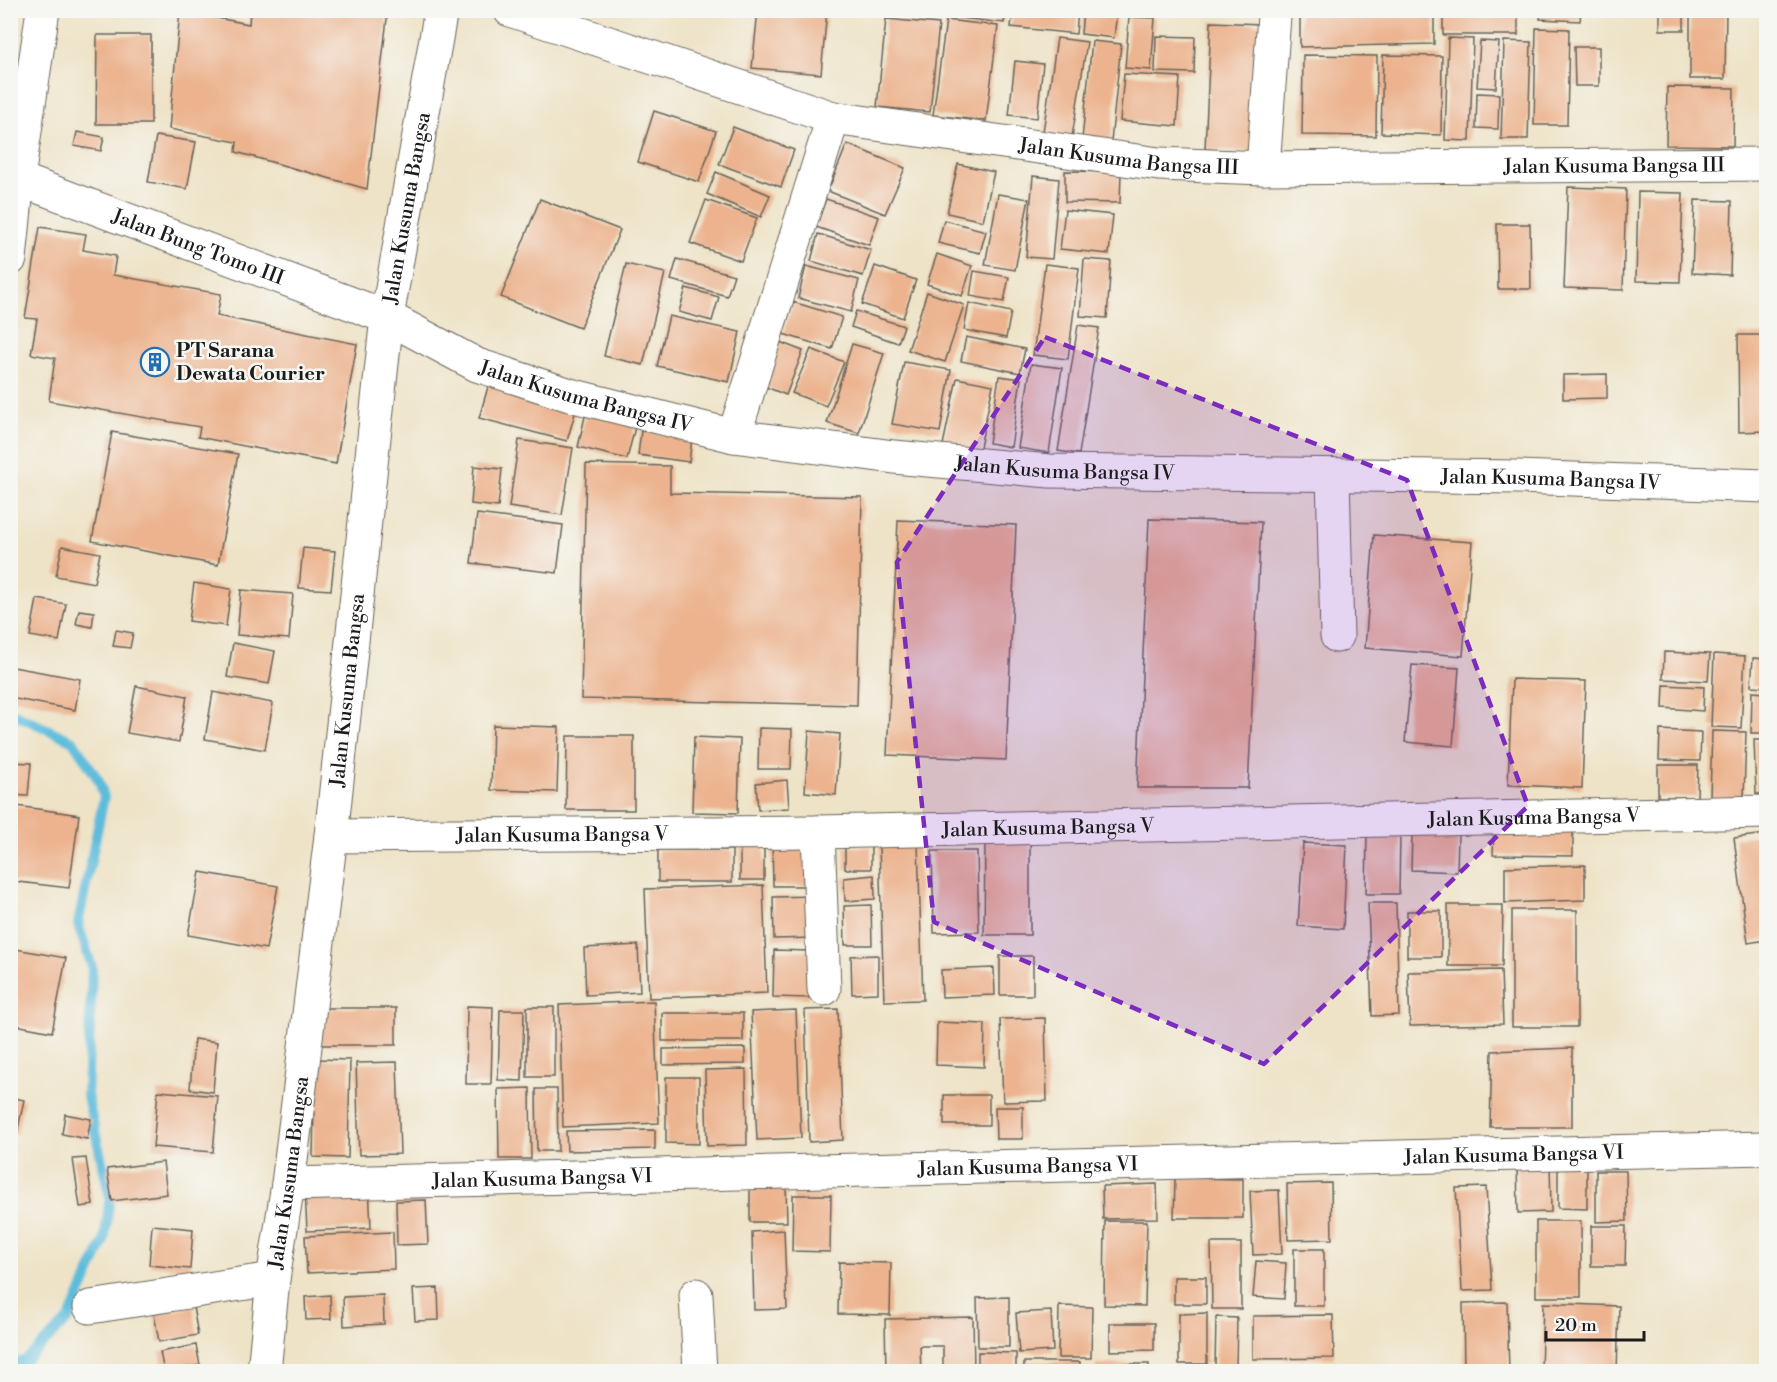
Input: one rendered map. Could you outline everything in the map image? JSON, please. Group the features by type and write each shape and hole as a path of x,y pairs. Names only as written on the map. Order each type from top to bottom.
{"street":[{"path":"10,259 14,177 43,10"},
{"name":"Jalan Kusuma Bangsa","path":"264,1371 273,1280 288,1184 331,836 387,317 441,10"},
{"name":"Jalan Kusuma Bangsa III","path":"510,10 833,118 1159,164 1263,168 1767,164"},
{"path":"1263,168 1274,16"},
{"path":"734,436 833,118"},
{"name":"Jalan Bung Tomo III","path":"14,177 387,317"},
{"name":"Jalan Kusuma Bangsa IV","path":"387,317 477,365 570,395 734,436 894,457 1050,471 1518,477 1767,486"},
{"path":"1333,475 1337,636"},
{"name":"Jalan Kusuma Bangsa V","path":"331,836 818,832 1767,812"},
{"path":"818,832 824,989"},
{"name":"Jalan Kusuma Bangsa VI","path":"288,1184 1767,1149"},
{"path":"90,1307 273,1280"},
{"path":"696,1295 700,1371"}],"highlighted area":[{"path":"1045,337 1407,480 1528,806 1264,1064 934,922 897,562"}],"building":[{"path":"250,10 388,10 367,189 236,152 237,142 169,129 180,11 249,24"},
{"path":"758,10 827,10 821,74 752,68"},
{"path":"953,10 1006,10 1004,23 952,17"},
{"path":"1013,10 1078,10 1076,34 1011,27"},
{"path":"1083,10 1117,11 1114,38 1081,34"},
{"path":"1300,10 1434,10 1434,44 1300,47"},
{"path":"1443,10 1518,10 1518,35 1443,35"},
{"path":"1541,10 1581,10 1580,21 1540,19"},
{"path":"1660,10 1684,10 1684,30 1660,30"},
{"path":"1690,10 1726,10 1725,79 1690,79"},
{"path":"1129,17 1155,18 1151,70 1125,68"},
{"path":"886,19 939,24 930,112 877,107"},
{"path":"946,20 998,26 986,121 933,115"},
{"path":"1211,22 1261,24 1256,152 1205,149"},
{"path":"1536,28 1569,29 1567,125 1534,125"},
{"path":"97,35 151,35 151,124 96,124"},
{"path":"1156,36 1195,37 1194,73 1155,72"},
{"path":"1057,38 1087,42 1072,137 1043,132"},
{"path":"1448,38 1473,39 1470,141 1445,140"},
{"path":"1092,41 1121,44 1111,142 1082,139"},
{"path":"1480,41 1499,42 1496,88 1477,87"},
{"path":"1504,41 1531,42 1528,139 1501,139"},
{"path":"1574,47 1599,47 1599,86 1575,86"},
{"path":"1303,55 1377,56 1376,136 1302,135"},
{"path":"1383,55 1442,56 1441,135 1381,133"},
{"path":"1015,61 1043,64 1037,118 1009,115"},
{"path":"1124,74 1180,77 1177,126 1120,121"},
{"path":"1667,87 1734,88 1733,146 1666,145"},
{"path":"1477,93 1499,94 1498,129 1476,128"},
{"path":"654,111 716,131 699,182 638,162"},
{"path":"733,127 794,150 781,187 719,164"},
{"path":"77,132 104,137 101,151 74,146"},
{"path":"156,136 196,142 187,189 148,182"},
{"path":"847,144 905,168 885,214 828,191"},
{"path":"958,164 994,172 983,221 947,213"},
{"path":"1065,171 1121,172 1120,203 1065,202"},
{"path":"716,172 770,195 761,217 707,194"},
{"path":"1033,176 1059,179 1052,259 1026,257"},
{"path":"1568,187 1626,189 1623,290 1564,288"},
{"path":"1638,192 1683,193 1680,282 1636,281"},
{"path":"998,194 1029,199 1015,270 985,265"},
{"path":"540,199 620,230 580,328 501,297"},
{"path":"826,199 879,217 869,245 816,227"},
{"path":"706,200 757,218 741,261 690,243"},
{"path":"1695,200 1732,201 1730,275 1692,273"},
{"path":"1065,210 1113,215 1109,254 1060,249"},
{"path":"944,220 986,231 980,253 938,243"},
{"path":"1497,224 1530,224 1531,289 1498,289"},
{"path":"40,227 86,234 83,250 116,256 113,275 221,294 217,316 357,344 336,464 198,437 200,427 49,401 55,358 31,354 37,319 25,318"},
{"path":"818,234 871,250 863,276 811,261"},
{"path":"937,254 972,266 962,296 927,284"},
{"path":"677,259 734,275 727,296 671,280"},
{"path":"1084,259 1111,261 1107,318 1080,316"},
{"path":"626,264 665,273 643,365 604,356"},
{"path":"1045,264 1079,268 1068,359 1033,355"},
{"path":"806,266 859,280 851,312 798,298"},
{"path":"875,266 916,280 903,318 862,304"},
{"path":"974,271 1009,277 1004,302 970,296"},
{"path":"686,288 719,297 712,321 679,312"},
{"path":"927,292 964,305 945,362 908,350"},
{"path":"793,302 842,317 832,349 783,334"},
{"path":"969,303 1011,312 1006,338 964,330"},
{"path":"856,311 904,326 898,343 851,327"},
{"path":"669,316 740,332 729,382 657,366"},
{"path":"1078,325 1099,328 1079,454 1058,451"},
{"path":"1738,335 1766,335 1766,431 1739,432"},
{"path":"966,337 1025,349 1020,373 961,361"},
{"path":"777,341 803,351 786,395 761,385"},
{"path":"852,344 884,353 859,433 827,423"},
{"path":"811,349 844,362 826,406 792,393"},
{"path":"904,362 951,370 940,432 892,424"},
{"path":"1031,364 1062,368 1049,453 1018,448"},
{"path":"1607,374 1607,398 1563,399 1563,375"},
{"path":"999,376 1021,379 1011,447 989,443"},
{"path":"957,378 993,385 979,452 943,445"},
{"path":"490,380 578,403 567,441 479,418"},
{"path":"586,412 636,423 627,459 578,447"},
{"path":"641,431 692,438 689,462 638,455"},
{"path":"112,432 238,454 218,565 92,541"},
{"path":"519,440 573,448 562,515 509,507"},
{"path":"586,464 670,466 670,493 862,497 857,705 581,699"},
{"path":"474,466 502,469 498,507 471,504"},
{"path":"477,514 563,525 557,573 471,563"},
{"path":"1149,519 1261,522 1248,788 1137,788"},
{"path":"898,520 1016,525 1006,760 887,755"},
{"path":"1374,535 1472,542 1463,656 1365,648"},
{"path":"62,546 100,553 94,583 56,576"},
{"path":"303,548 335,551 331,590 299,588"},
{"path":"194,583 231,589 226,626 189,621"},
{"path":"241,590 293,594 289,639 237,635"},
{"path":"37,599 66,604 59,641 30,636"},
{"path":"79,610 94,612 92,627 76,624"},
{"path":"116,630 133,633 130,648 113,646"},
{"path":"233,643 275,651 269,684 227,677"},
{"path":"1664,652 1710,654 1708,681 1663,679"},
{"path":"1714,654 1745,656 1741,728 1711,727"},
{"path":"1753,658 1766,659 1766,687 1751,686"},
{"path":"1412,665 1459,668 1453,746 1405,742"},
{"path":"13,667 80,679 75,710 10,698 10,679"},
{"path":"1512,679 1586,681 1582,788 1508,785"},
{"path":"1664,685 1704,687 1703,711 1663,708"},
{"path":"136,686 187,696 179,742 127,733"},
{"path":"213,692 273,703 265,750 205,739"},
{"path":"1752,692 1766,693 1766,733 1751,733"},
{"path":"493,725 559,727 557,792 491,790"},
{"path":"759,728 792,729 791,769 758,769"},
{"path":"1660,730 1701,732 1700,761 1659,760"},
{"path":"809,731 840,734 836,795 805,792"},
{"path":"1712,731 1746,732 1744,799 1710,798"},
{"path":"567,736 634,736 634,810 566,810"},
{"path":"694,737 740,739 738,813 692,812"},
{"path":"1754,740 1766,740 1766,794 1756,794"},
{"path":"10,762 31,763 28,796 10,795"},
{"path":"1658,765 1698,765 1697,797 1658,797"},
{"path":"787,780 789,808 758,810 756,783"},
{"path":"10,805 79,815 69,888 10,881"},
{"path":"1494,830 1573,831 1573,856 1493,855"},
{"path":"1412,834 1458,835 1457,872 1411,870"},
{"path":"1766,834 1766,940 1748,943 1734,838"},
{"path":"1367,835 1400,835 1399,894 1366,894"},
{"path":"740,838 764,838 764,880 740,880"},
{"path":"772,841 810,841 811,886 773,886"},
{"path":"985,841 1030,841 1030,935 984,935"},
{"path":"1303,843 1347,845 1343,929 1298,926"},
{"path":"918,844 923,1000 884,1001 879,845"},
{"path":"845,847 871,847 871,869 845,869"},
{"path":"658,850 732,850 732,882 658,882"},
{"path":"932,851 977,851 979,932 934,933"},
{"path":"1585,865 1585,900 1505,903 1505,867"},
{"path":"200,872 278,886 266,949 188,935"},
{"path":"874,875 875,899 845,901 844,878"},
{"path":"763,885 767,993 649,998 645,889"},
{"path":"813,896 815,938 774,939 773,897"},
{"path":"1368,903 1396,903 1399,1015 1372,1016"},
{"path":"871,905 872,945 845,945 844,906"},
{"path":"1448,905 1503,905 1502,966 1448,966"},
{"path":"1512,910 1577,910 1577,1027 1512,1027"},
{"path":"1407,911 1441,911 1441,957 1407,957"},
{"path":"638,945 640,992 586,995 584,948"},
{"path":"10,948 66,958 52,1032 10,1024"},
{"path":"774,950 809,951 809,998 773,997"},
{"path":"878,955 878,993 852,994 851,956"},
{"path":"1000,956 1033,956 1033,995 1000,995"},
{"path":"994,968 995,995 942,997 941,970"},
{"path":"1501,970 1503,1024 1410,1026 1408,972"},
{"path":"654,1001 659,1123 563,1127 559,1005"},
{"path":"467,1006 493,1007 491,1084 466,1084"},
{"path":"527,1007 554,1007 554,1077 527,1077"},
{"path":"319,1008 396,1008 396,1045 319,1045"},
{"path":"838,1009 843,1140 809,1142 805,1010"},
{"path":"500,1010 524,1010 522,1081 498,1080"},
{"path":"796,1010 801,1138 757,1140 751,1012"},
{"path":"662,1013 743,1013 743,1041 662,1041"},
{"path":"1045,1018 1047,1101 1003,1102 1000,1019"},
{"path":"937,1022 985,1024 984,1067 936,1065"},
{"path":"194,1039 217,1042 213,1092 190,1089"},
{"path":"745,1048 745,1064 663,1065 663,1049"},
{"path":"1572,1048 1572,1127 1490,1127 1492,1051"},
{"path":"315,1059 350,1060 348,1158 313,1157"},
{"path":"397,1062 400,1154 359,1155 356,1063"},
{"path":"746,1069 747,1145 707,1146 705,1070"},
{"path":"666,1077 699,1077 699,1144 666,1143"},
{"path":"530,1088 531,1159 499,1159 498,1089"},
{"path":"536,1089 557,1089 558,1151 537,1151"},
{"path":"158,1091 218,1096 213,1152 153,1147"},
{"path":"944,1095 989,1095 989,1125 944,1125"},
{"path":"10,1097 24,1100 17,1134 10,1133"},
{"path":"995,1107 1023,1107 1023,1139 996,1139"},
{"path":"65,1114 91,1119 87,1139 62,1134"},
{"path":"655,1130 655,1149 567,1151 566,1131"},
{"path":"86,1158 93,1205 80,1207 73,1159"},
{"path":"1550,1160 1551,1212 1518,1213 1517,1161"},
{"path":"163,1162 167,1194 112,1201 107,1169"},
{"path":"1558,1162 1587,1162 1587,1209 1558,1208"},
{"path":"1596,1171 1626,1171 1627,1221 1596,1222"},
{"path":"1175,1178 1243,1179 1243,1218 1174,1218"},
{"path":"1331,1183 1332,1239 1288,1240 1287,1184"},
{"path":"1157,1184 1158,1218 1103,1219 1102,1186"},
{"path":"369,1186 371,1228 307,1231 305,1189"},
{"path":"750,1186 786,1186 787,1222 750,1222"},
{"path":"1486,1187 1492,1290 1462,1291 1456,1188"},
{"path":"1279,1190 1282,1254 1253,1255 1250,1191"},
{"path":"793,1195 831,1195 830,1252 792,1251"},
{"path":"426,1200 428,1244 397,1245 396,1201"},
{"path":"1105,1221 1147,1221 1145,1306 1104,1305"},
{"path":"1536,1221 1581,1221 1581,1297 1536,1297"},
{"path":"152,1225 193,1229 190,1269 149,1265"},
{"path":"1591,1226 1626,1226 1625,1266 1591,1266"},
{"path":"784,1230 787,1309 754,1310 752,1232"},
{"path":"393,1232 394,1269 307,1273 305,1236"},
{"path":"1211,1243 1241,1243 1241,1309 1212,1309"},
{"path":"1294,1249 1324,1249 1324,1306 1294,1306"},
{"path":"1256,1261 1286,1263 1284,1299 1253,1297"},
{"path":"839,1262 891,1263 890,1315 838,1314"},
{"path":"1174,1277 1206,1277 1206,1304 1174,1304"},
{"path":"438,1288 439,1320 415,1321 413,1289"},
{"path":"330,1295 331,1319 306,1320 305,1297"},
{"path":"383,1295 384,1324 344,1326 343,1297"},
{"path":"1009,1297 1009,1347 978,1347 977,1298"},
{"path":"1507,1302 1509,1372 1464,1372 1463,1303"},
{"path":"1543,1303 1619,1306 1617,1372 1541,1372"},
{"path":"1059,1306 1092,1307 1091,1358 1058,1358"},
{"path":"193,1307 198,1335 159,1342 154,1314"},
{"path":"1051,1311 1053,1351 1019,1353 1016,1313"},
{"path":"1207,1313 1207,1364 1179,1364 1179,1314"},
{"path":"1333,1315 1334,1358 1253,1359 1253,1316"},
{"path":"973,1317 974,1372 943,1372 943,1346 920,1346 921,1372 886,1372 885,1319"},
{"path":"1216,1317 1237,1318 1236,1366 1215,1366"},
{"path":"1110,1323 1154,1323 1154,1350 1110,1351"},
{"path":"196,1345 200,1365 164,1372 160,1352"},
{"path":"978,1352 1016,1353 1016,1372 978,1372"},
{"path":"1024,1362 1080,1362 1080,1372 1024,1372"},
{"path":"213,1364 215,1372 197,1372 196,1367"},
{"path":"1096,1364 1149,1364 1149,1372 1096,1372"},
{"path":"140,1366 141,1372 114,1372 114,1370"},
{"path":"1293,1368 1328,1368 1328,1372 1293,1372"},
{"path":"1248,1369 1273,1369 1273,1372 1248,1372"}],"waterway":[{"path":"10,712 73,741 99,781 104,797 78,924 92,967 87,1096 110,1197 104,1241 69,1319 26,1360 10,1366"}],"place":[{"name":"PT Sarana Dewata Courier","path":"155,362"}]}
